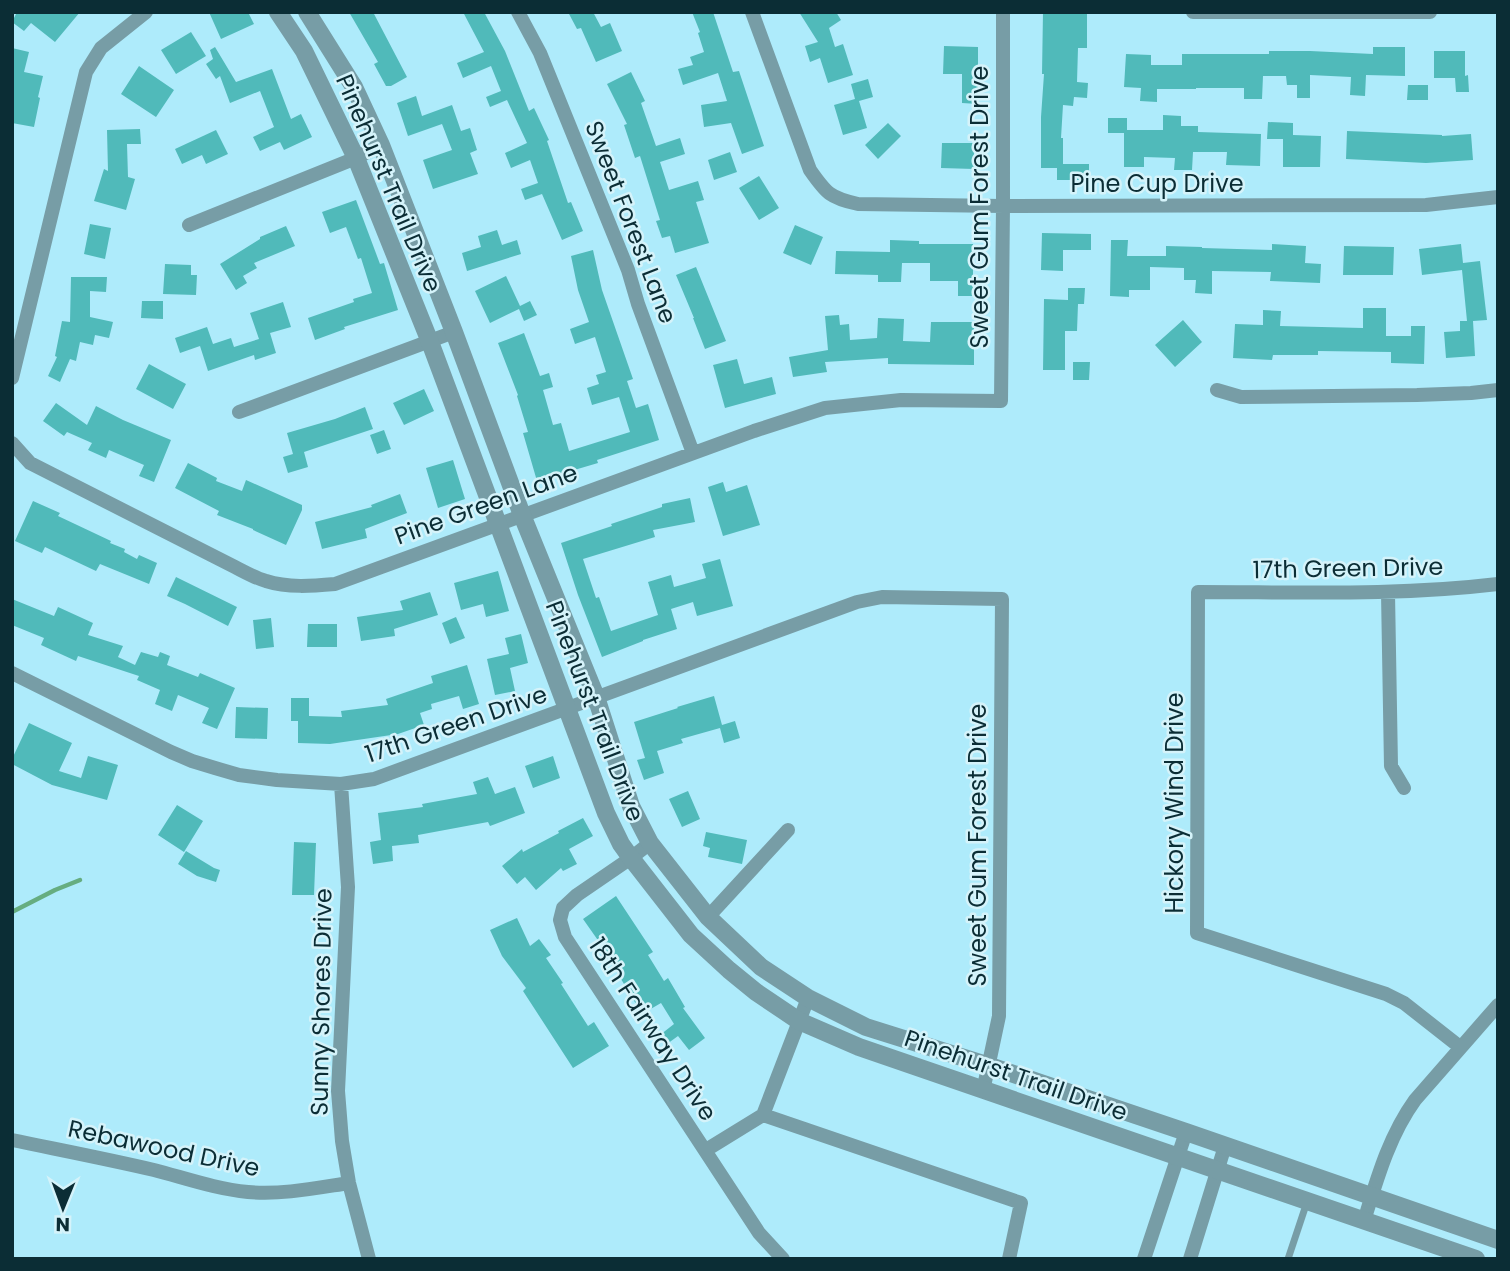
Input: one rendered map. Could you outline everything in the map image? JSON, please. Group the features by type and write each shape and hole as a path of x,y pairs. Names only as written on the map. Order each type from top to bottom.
{"street":[{"path":"12,378 86,72 101,48 146,12"},
{"name":"Pinehurst Trail Drive","path":"278,12 304,51 356,158 430,342 606,813 621,844 691,935 756,992 799,1021 859,1047 1364,1221 1456,1256 1476,1259"},
{"name":"Pinehurst Trail Drive","path":"307,12 354,87 381,145 522,515 596,697 631,806 650,843 708,917 761,967 808,998 866,1027 1186,1132 1498,1240"},
{"name":"Sweet Forest Lane","path":"518,12 540,53 628,270 693,453"},
{"name":"Pine Cup Drive","path":"752,12 810,170 822,187 838,200 858,204 1003,206 1426,205 1498,197"},
{"name":"Sweet Gum Forest Drive","path":"1001,401 1003,12"},
{"path":"1193,12 1430,12"},
{"path":"189,225 356,158 381,145"},
{"path":"239,412 454,332"},
{"path":"1217,390 1241,397 1314,397 1498,390"},
{"name":"Pine Green Lane","path":"12,444 30,463 234,567 265,581 308,586 335,584 693,453 825,408 901,400 1001,401"},
{"name":"17th Green Drive","path":"1198,592 1388,593 1498,584"},
{"name":"Hickory Wind Drive","path":"1198,592 1197,933 1386,994 1404,1003 1460,1047"},
{"path":"1388,593 1391,766 1404,788"},
{"name":"17th Green Drive","path":"12,673 192,761 239,775 341,784 374,779 857,602 882,597 1002,599"},
{"name":"Sweet Gum Forest Drive","path":"983,1091 999,1016 1002,599"},
{"name":"Sunny Shores Drive","path":"341,784 348,887 338,1091 349,1183 369,1259"},
{"path":"708,917 788,830"},
{"name":"18th Fairway Drive","path":"650,843 577,895 564,908 560,920 565,937 759,1233 783,1259"},
{"path":"706,1150 763,1115 808,998"},
{"path":"1364,1221 1381,1166 1406,1111 1498,1005"},
{"path":"763,1115 1021,1203 1009,1259"},
{"path":"1144,1259 1186,1132"},
{"name":"Rebawood Drive","path":"12,1140 86,1154 221,1188 248,1192 273,1193 349,1183"},
{"path":"1190,1259 1225,1146"}],"lane":[{"path":"1288,1259 1307,1202"}],"building":[{"path":"17,12 80,12 55,42 31,23 24,31 12,22"},
{"path":"209,12 248,12 254,24 221,39"},
{"path":"349,12 373,12 407,77 386,86 374,64 378,62"},
{"path":"463,12 484,12 505,51 529,111 534,108 549,140 547,141 568,203 571,202 583,231 562,240 542,194 525,200 521,189 538,183 530,160 511,168 505,153 527,143 507,100 490,107 486,97 501,91 491,66 463,78 457,63 484,52"},
{"path":"568,12 593,12 601,27 610,23 622,51 596,62 581,28 577,29"},
{"path":"692,12 713,12 733,72 739,71 764,146 742,154 731,123 704,127 701,105 727,101 718,73 683,85 678,69 693,65 690,57 704,52"},
{"path":"799,12 836,12 841,20 829,28 835,47 843,44 853,75 828,83 820,58 810,62 805,46 818,42"},
{"path":"1043,12 1087,12 1087,48 1078,48 1077,82 1088,83 1087,98 1074,97 1073,106 1063,105 1061,138 1063,164 1089,164 1089,180 1057,180 1057,168 1041,168"},
{"path":"191,32 206,56 176,74 161,50"},
{"path":"944,46 978,47 978,104 962,103 962,74 943,74"},
{"path":"215,47 236,82 272,69 291,119 301,114 312,137 284,150 280,142 260,151 253,137 274,127 260,91 230,103 220,76 216,79 206,64 213,59 210,50"},
{"path":"1373,47 1405,47 1405,76 1366,75 1365,96 1350,95 1351,77 1310,75 1310,98 1297,98 1297,85 1287,85 1286,76 1263,76 1262,99 1244,99 1244,88 1196,88 1157,89 1157,102 1140,101 1141,88 1124,87 1126,54 1151,55 1151,65 1182,65 1182,54 1310,51 1373,54"},
{"path":"12,48 29,52 24,72 43,76 34,127 12,123"},
{"path":"1434,51 1465,51 1465,76 1468,75 1469,92 1456,92 1455,78 1434,78"},
{"path":"139,66 174,90 156,117 121,94"},
{"path":"631,72 645,101 641,103 656,146 680,138 685,154 660,162 669,190 698,181 704,200 696,202 709,243 675,253 670,236 662,238 656,221 660,220 640,156 635,158 624,125 627,124 607,84"},
{"path":"868,79 873,97 859,101 867,128 843,135 834,105 855,99 851,84"},
{"path":"1408,85 1428,85 1428,100 1407,100"},
{"path":"416,96 422,116 452,105 461,131 470,128 477,150 470,153 478,174 433,189 423,160 452,150 442,124 408,136 397,103"},
{"path":"1163,115 1181,116 1181,126 1198,126 1198,132 1261,134 1260,166 1226,165 1227,152 1193,152 1192,170 1174,170 1175,158 1144,157 1144,167 1124,167 1124,133 1108,133 1108,118 1127,118 1127,130 1163,130"},
{"path":"1268,122 1293,123 1293,135 1321,136 1320,167 1283,167 1283,139 1267,139"},
{"path":"888,123 901,136 878,159 865,145"},
{"path":"140,129 141,144 127,144 128,177 135,179 126,210 94,201 104,169 108,171 107,130"},
{"path":"216,130 228,154 206,164 202,155 182,164 175,149"},
{"path":"1347,131 1442,136 1471,134 1473,160 1426,163 1346,159"},
{"path":"942,143 974,143 974,169 941,168"},
{"path":"730,152 737,172 714,180 708,160"},
{"path":"759,176 779,208 759,220 739,188"},
{"path":"356,200 380,264 384,263 398,310 344,327 345,329 315,340 308,318 372,293 361,258 358,259 346,227 330,233 322,212"},
{"path":"90,224 111,228 105,259 84,254"},
{"path":"795,225 823,237 811,265 783,253"},
{"path":"286,226 295,246 254,263 257,268 243,276 247,283 236,290 220,264 260,237"},
{"path":"497,230 502,245 517,240 521,254 467,271 462,253 481,247 478,236"},
{"path":"1042,233 1091,234 1091,250 1063,250 1063,271 1041,270"},
{"path":"890,240 919,241 919,244 973,244 973,296 958,296 958,281 930,281 930,263 902,263 901,282 878,282 878,275 835,274 836,251 890,252"},
{"path":"1111,240 1128,240 1127,256 1166,256 1166,246 1272,250 1272,244 1306,246 1305,263 1321,264 1320,283 1270,281 1271,272 1212,271 1212,294 1195,293 1196,280 1184,280 1184,268 1150,267 1150,290 1129,290 1129,297 1110,296"},
{"path":"1461,244 1463,263 1480,261 1487,320 1473,321 1475,356 1446,358 1444,332 1460,331 1460,321 1467,321 1462,270 1422,275 1419,249"},
{"path":"1344,246 1394,247 1393,275 1343,275"},
{"path":"593,250 602,290 633,379 627,381 636,408 648,404 659,440 597,460 598,463 537,481 523,433 528,432 518,395 498,343 524,333 540,376 549,373 553,387 543,390 553,425 561,423 569,451 630,432 619,397 592,405 587,388 599,384 596,375 606,372 595,337 575,344 570,329 589,322 578,290 571,256"},
{"path":"165,264 191,265 191,275 197,275 196,295 163,294"},
{"path":"696,267 726,341 705,349 676,275"},
{"path":"506,276 520,306 530,301 537,315 524,321 519,309 490,323 475,291"},
{"path":"71,277 107,277 106,292 90,291 90,317 113,322 109,338 95,335 93,345 80,342 76,361 70,359 60,382 48,376 57,357 55,356 62,321 70,322"},
{"path":"1068,288 1085,288 1084,304 1078,304 1077,331 1065,331 1065,370 1043,370 1044,299 1068,300"},
{"path":"142,301 163,301 163,319 141,318"},
{"path":"283,302 291,327 270,333 276,353 255,360 254,355 208,371 200,346 180,353 175,338 207,327 213,344 231,338 234,347 259,339 250,313"},
{"path":"1363,308 1386,308 1386,336 1411,336 1411,326 1425,326 1424,364 1391,363 1391,352 1318,351 1318,355 1273,355 1272,360 1233,358 1235,324 1263,325 1263,310 1281,311 1280,326 1363,328"},
{"path":"839,315 840,325 849,324 850,340 877,338 878,318 904,319 903,341 930,342 931,322 974,322 974,365 888,364 888,358 825,362 827,372 793,377 789,357 828,350 825,316"},
{"path":"1183,320 1202,342 1175,367 1155,345"},
{"path":"737,359 744,384 772,377 776,394 725,408 713,365"},
{"path":"1073,362 1090,362 1089,380 1073,380"},
{"path":"149,364 186,384 173,409 136,389"},
{"path":"424,389 434,411 404,425 393,403"},
{"path":"56,403 87,425 96,406 171,440 154,482 139,476 144,465 109,450 106,458 88,450 92,443 67,432 64,436 43,421"},
{"path":"365,407 373,429 304,452 308,467 288,473 283,457 293,454 287,433"},
{"path":"384,430 391,449 377,454 370,435"},
{"path":"453,460 465,499 438,508 426,468"},
{"path":"188,463 217,478 216,481 242,491 246,480 302,505 286,545 217,515 219,511 175,488"},
{"path":"723,482 726,492 747,485 760,525 723,536 708,487"},
{"path":"400,494 407,513 365,529 367,538 322,549 315,522 372,507 371,505"},
{"path":"690,498 695,522 653,530 655,537 583,559 596,598 599,597 611,631 658,615 648,582 671,575 674,587 706,578 702,564 720,559 733,606 697,616 693,602 671,609 677,629 602,657 561,543 662,507 662,504"},
{"path":"33,501 111,541 110,543 125,549 124,552 137,559 139,555 157,563 149,584 100,564 96,571 45,547 42,553 15,541"},
{"path":"498,571 509,611 486,617 483,604 461,610 454,583"},
{"path":"176,577 237,607 228,626 167,596"},
{"path":"430,592 438,615 394,629 395,636 361,641 357,617 403,610 400,601"},
{"path":"12,599 54,616 58,607 93,623 88,635 123,646 118,657 135,665 141,652 158,657 160,652 170,656 167,665 198,677 200,673 235,688 217,729 202,723 209,708 178,695 172,711 155,704 160,690 137,680 139,676 78,656 76,661 41,645 44,638 12,625"},
{"path":"456,617 465,638 450,644 442,623"},
{"path":"271,618 274,647 256,649 253,620"},
{"path":"308,624 337,624 337,647 307,647"},
{"path":"521,634 528,663 510,668 515,691 495,695 487,659 509,654 505,638"},
{"path":"467,665 479,704 463,709 459,696 431,704 432,709 420,713 424,725 398,734 330,744 298,743 298,721 291,721 291,698 309,698 309,716 342,717 341,711 388,705 386,699 433,683 431,676"},
{"path":"714,696 722,725 735,721 740,738 724,743 720,728 681,739 683,743 657,751 664,773 644,780 637,760 645,758 634,722"},
{"path":"236,707 268,708 267,739 235,738"},
{"path":"29,723 72,743 59,771 81,778 88,756 118,765 107,800 52,785 12,764"},
{"path":"553,756 560,778 533,788 525,766"},
{"path":"488,777 495,794 515,787 525,813 490,826 488,822 418,835 419,843 392,846 393,861 373,864 370,842 381,840 378,813 423,807 422,804 477,794 473,782"},
{"path":"688,791 700,819 682,827 669,799"},
{"path":"177,805 203,821 184,852 158,835"},
{"path":"583,818 593,836 569,849 577,864 563,871 561,868 536,890 525,877 517,884 502,866 522,849 523,852"},
{"path":"706,832 747,840 742,864 708,857 710,848 703,846"},
{"path":"294,842 316,843 314,895 292,895"},
{"path":"186,851 220,870 216,882 197,876 178,864"},
{"path":"616,896 653,952 648,955 664,981 668,978 685,1007 683,1008 705,1038 689,1050 678,1036 667,1044 660,1035 674,1024 661,1003 642,1014 583,919"},
{"path":"517,918 530,946 539,939 551,955 546,958 563,983 561,984 588,1026 594,1022 609,1046 573,1068 523,991 526,988 502,956 490,930"}],"waterway":[{"path":"12,912 80,880"}]}
